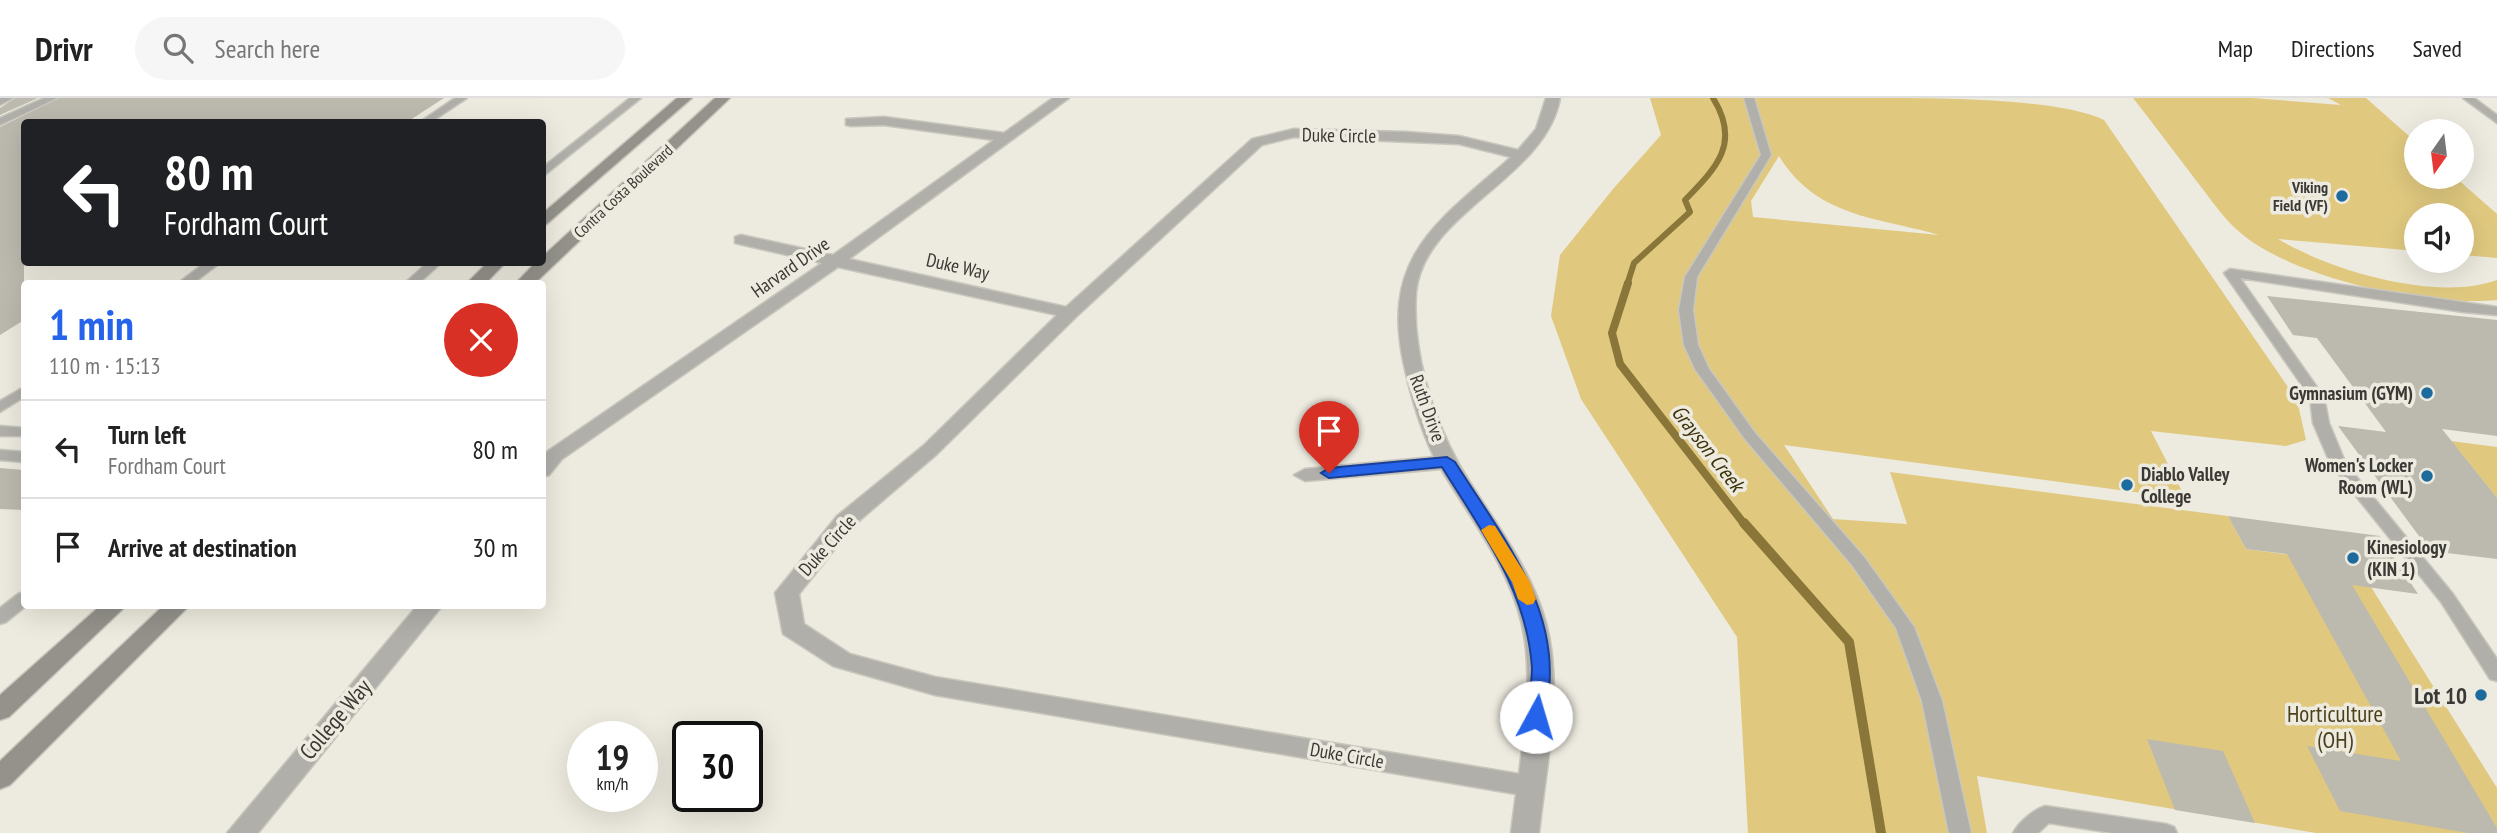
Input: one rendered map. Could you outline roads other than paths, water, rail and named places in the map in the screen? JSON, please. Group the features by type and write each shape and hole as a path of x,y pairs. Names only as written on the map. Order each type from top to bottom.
{"main road":[{"name":"Contra Costa Boulevard","path":"546,220 685,98"},
{"name":"Contra Costa Boulevard","path":"546,263 723,98"},
{"path":"478,280 494,266"},
{"name":"Contra Costa Boulevard","path":"527,280 542,266"},
{"path":"2,706 111,609"},
{"path":"0,778 174,609"}],"street":[{"name":"Harvard Drive","path":"546,466 555,455 837,260 1062,98"},
{"name":"Ruth Drive","path":"1525,833 1541,670 1535,624 1521,582 1447,462 1413,370 1407,324 1410,279 1432,242 1459,211 1522,155 1553,112 1553,98"},
{"path":"851,122 884,121 1007,138"},
{"name":"Duke Circle","path":"1522,155 1459,140 1406,136 1294,133 1257,142 1070,313 930,450 845,521 787,593 792,628 842,660 935,686 1529,786"},
{"name":"Duke Way","path":"741,240 1070,313"},
{"path":"1305,475 1447,462"},
{"name":"College Way","path":"241,833 428,609"}],"lane":[{"path":"0,102 8,98"},
{"path":"0,122 52,98"},
{"path":"430,119 462,98"},
{"path":"546,171 636,98"},
{"path":"1749,98 1766,156 1690,277 1686,310 1690,345 1702,369 1750,436 1858,561 1905,627 1932,701 1960,833"},
{"path":"2468,98 2497,120"},
{"path":"189,280 209,266"},
{"path":"415,280 431,266"},
{"path":"2497,311 2428,306 2300,280 2231,273 2317,397 2320,423 2339,465 2447,598 2497,674"},
{"path":"0,408 21,393"},
{"path":"0,431 21,432"},
{"path":"0,455 21,457"},
{"path":"0,618 21,600"},
{"path":"2024,833 2045,814 2166,833"}],"waterway":[{"name":"Grayson Creek","path":"1627,285 1634,263 1690,212 1685,200 1707,176 1722,154 1725,128 1713,98"},
{"name":"Grayson Creek","path":"1628,283 1612,333 1620,364 1745,525"},
{"name":"Grayson Creek","path":"1744,523 1849,642 1881,833"}],"place":[{"name":"Viking Field (VF)","path":"2342,196"},
{"name":"Gymnasium (GYM)","path":"2427,393"},
{"name":"Women's Locker Room (WL)","path":"2427,476"},
{"name":"Diablo Valley College","path":"2127,485"},
{"name":"Kinesiology (KIN 1)","path":"2353,558"},
{"name":"Lot 10","path":"2481,695"}],"park label":[{"name":"Horticulture (OH)","path":"2335,726"}]}
